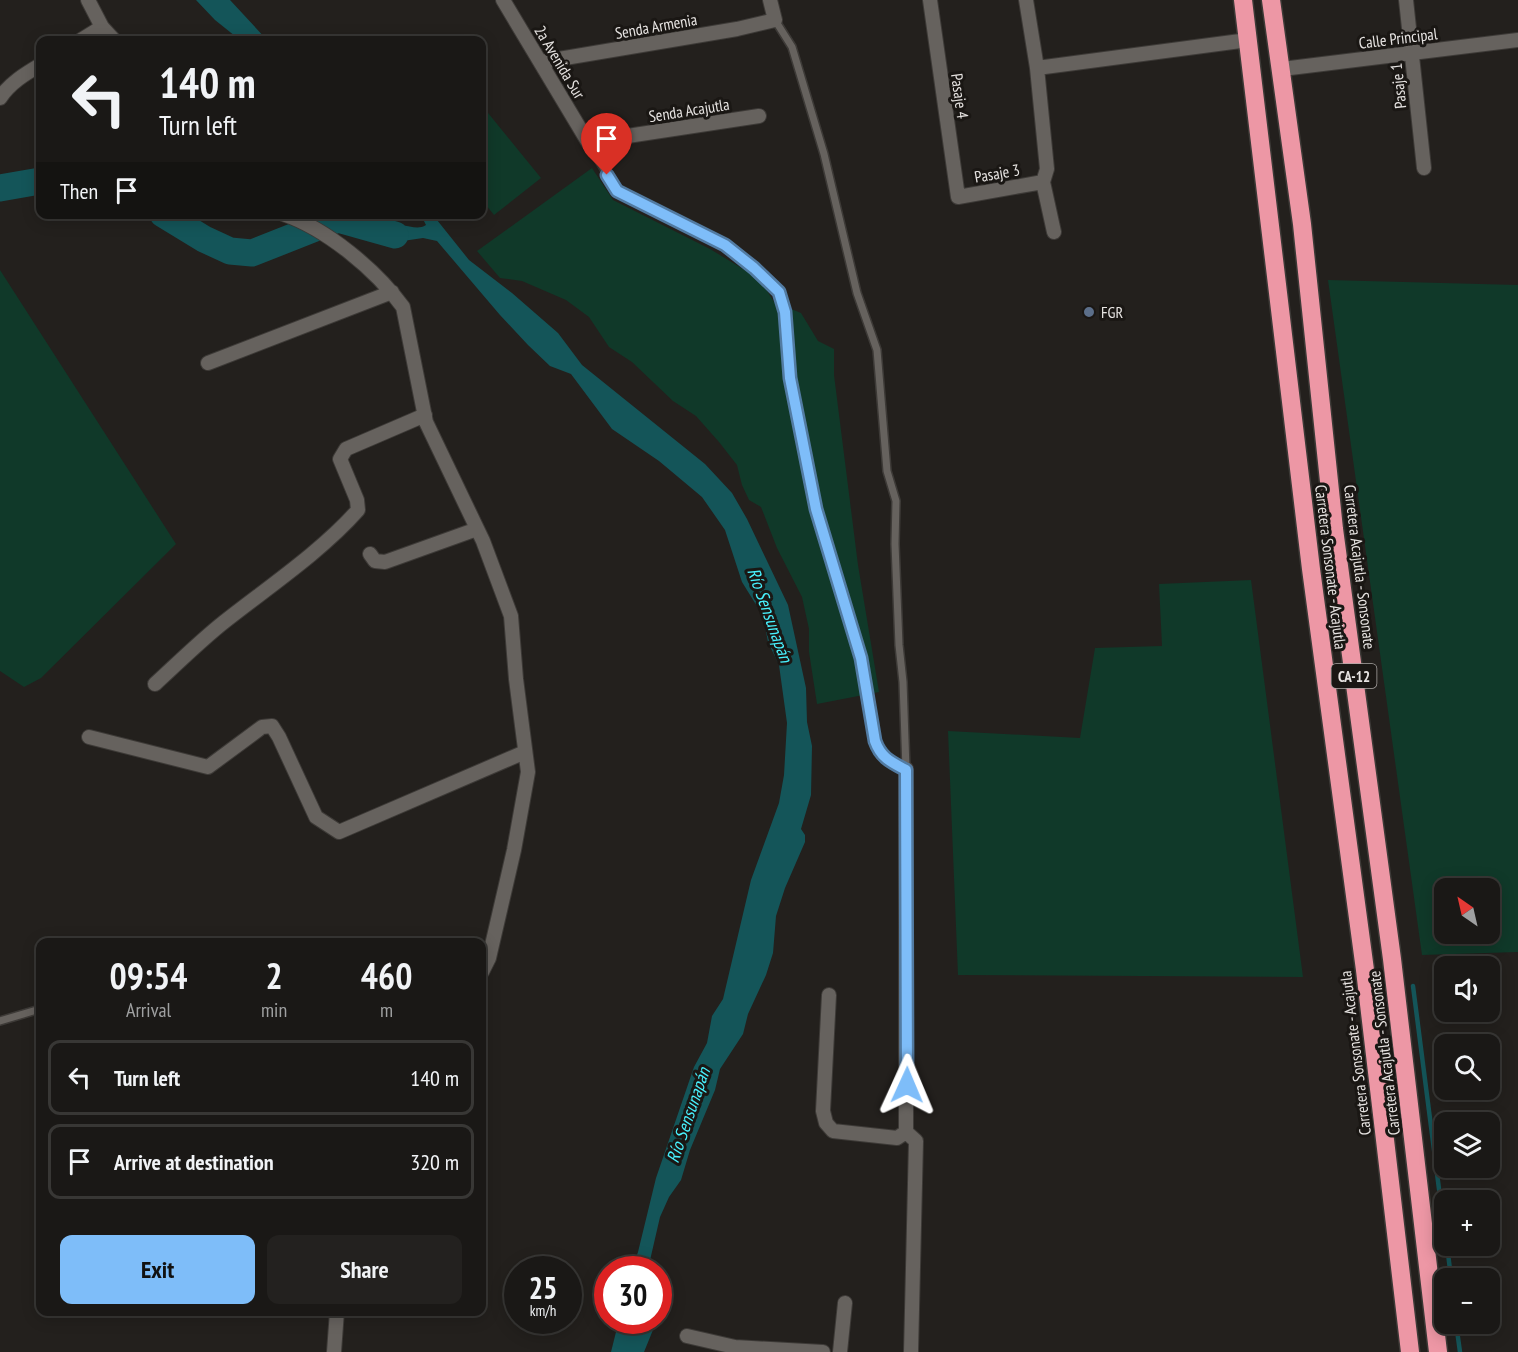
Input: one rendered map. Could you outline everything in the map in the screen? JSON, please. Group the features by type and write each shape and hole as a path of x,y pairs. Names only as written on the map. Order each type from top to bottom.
{"highway":[{"name":"Carretera Sonsonate - Acajutla","path":"1243,0 1311,569 1365,970 1410,1352"},
{"name":"Carretera Acajutla - Sonsonate","path":"1271,0 1302,224 1334,529 1397,994 1438,1352"}],"street":[{"path":"88,0 102,27 110,36"},
{"name":"2a Avenida Sur","path":"503,0 588,142"},
{"path":"770,0 775,20"},
{"name":"Pasaje 4","path":"930,0 958,197"},
{"path":"1026,0 1037,68 1047,169 1043,182 1053,232"},
{"name":"Pasaje 1","path":"1406,0 1424,168"},
{"name":"Senda Armenia","path":"541,62 737,29 775,20"},
{"path":"87,36 102,27"},
{"path":"1037,68 1248,40"},
{"name":"Calle Principal","path":"1282,69 1518,40"},
{"path":"0,98 6,89 36,68"},
{"name":"Senda Acajutla","path":"588,142 759,116"},
{"name":"Pasaje 3","path":"958,197 1043,182"},
{"path":"294,219 310,226 347,251 392,292 403,307 426,422 477,529 512,616 516,679 528,772 514,850 486,964"},
{"path":"208,363 392,292"},
{"path":"155,684 222,623 259,596 345,524 358,510 357,500 340,459 346,449 425,415"},
{"path":"370,554 375,561 385,562 477,529"},
{"path":"89,737 208,767 261,727 272,726 316,817 339,832 525,752"},
{"path":"906,770 906,1132 916,1141 911,1352"},
{"path":"829,995 823,1112 826,1123 833,1131 897,1138 906,1132"},
{"path":"840,1352 845,1303"},
{"path":"334,1352 337,1316"},
{"path":"687,1336 735,1350 823,1352"}],"lane":[{"path":"588,142 617,191 725,245 779,292 785,312 788,369 816,509 861,658 875,741 879,753 888,761 906,770 903,682 898,645 895,544 897,501 887,471 877,350 857,293 824,154 792,48 775,20"},
{"path":"0,1021 36,1010"}],"green space":[{"path":"486,110 541,178 494,215 486,205"},
{"path":"592,168 613,200 710,249 748,272 766,289 774,302 801,313 818,341 834,349 834,375 858,565 879,692 817,704 809,652 809,629 802,597 777,548 761,507 749,500 737,465 696,416 673,401 632,362 609,347 589,317 566,300 522,281 500,278 477,251"},
{"path":"0,270 176,544 41,678 24,687 0,671"},
{"path":"1328,280 1518,285 1518,952 1422,955"},
{"path":"1251,580 1303,977 958,975 948,731 1080,738 1095,648 1162,646 1159,584"}],"water":[{"path":"196,0 230,0 263,36 235,36 215,20"},
{"name":"Río Sensunapán","path":"423,219 436,219 469,260 558,333 582,365 705,464 732,493 788,605 806,688 807,722 812,746 811,795 801,829 805,835 805,842 785,888 776,916 773,953 766,975 748,1014 743,1034 720,1069 715,1090 690,1150 681,1180 669,1197 660,1217 651,1256 637,1256 656,1178 694,1067 707,1043 712,1016 723,999 751,880 779,803 784,775 787,723 779,665 768,642 763,616 742,582 725,530 702,497 659,461 612,429 571,374 550,366 528,345 437,241 423,238 382,242 361,226 420,227 426,225"},
{"path":"616,1334 651,1334 644,1352 611,1352"}],"waterway":[{"path":"0,188 36,182"},
{"path":"171,219 204,239 230,251 252,253 338,219"},
{"path":"338,219 395,235"},
{"path":"1413,986 1439,1190"},
{"path":"1448,1256 1450,1268"},
{"path":"1458,1334 1460,1352"}],"place":[{"name":"FGR","path":"1089,312"}],"route":[{"path":"607,175 617,191 725,245 768,280 779,292 785,312 790,378 816,509 861,658 875,741 879,753 888,761 906,770 907,1085"}]}
